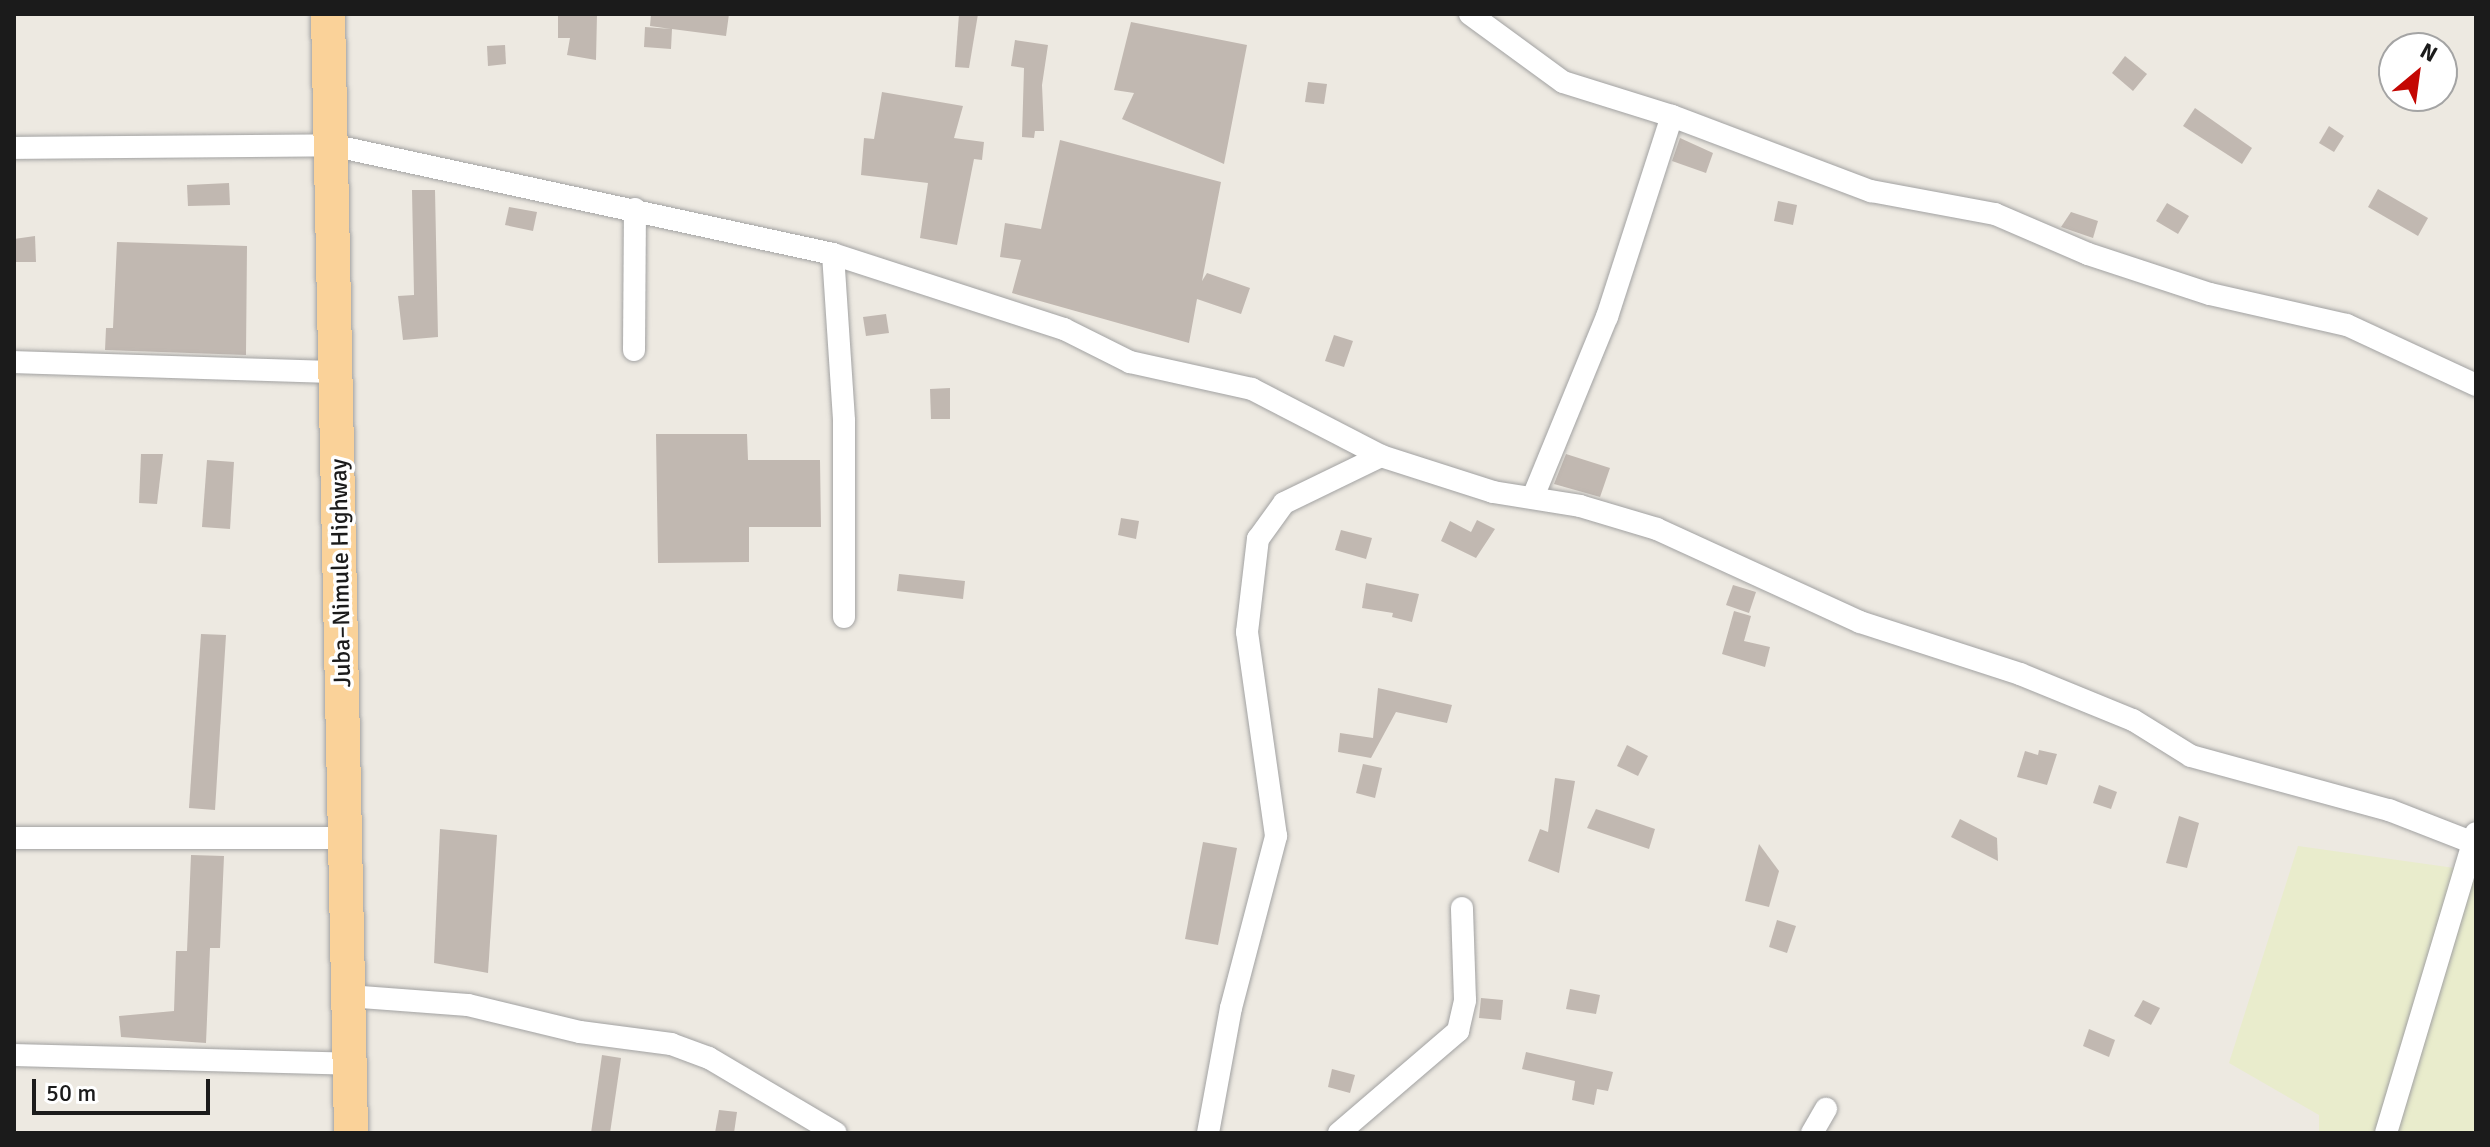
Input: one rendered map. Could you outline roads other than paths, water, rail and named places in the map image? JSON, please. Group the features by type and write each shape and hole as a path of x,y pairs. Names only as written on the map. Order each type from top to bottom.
{"main road":[{"name":"Juba–Nimule Highway","path":"328,14 351,1133"}],"street":[{"path":"1470,14 1563,82 1672,116 1871,191 1995,214 2088,254 2210,294 2347,325 2476,385"},
{"path":"1533,497 1607,317 1672,116"},
{"path":"14,148 331,145 833,254 1064,329 1130,362 1252,389 1381,456 1493,492 1533,497 1657,529 1860,622 2020,674 2133,720 2191,756 2389,810 2475,840 2386,1133"},
{"path":"634,350 635,209"},
{"path":"833,254 844,421 844,617"},
{"path":"14,362 337,372"},
{"path":"1208,1133 1231,1008 1276,836 1247,632 1258,539 1284,503 1381,456"},
{"path":"14,838 347,838"},
{"path":"1339,1133 1458,1031 1465,1000 1462,908"},
{"path":"348,996 468,1005 580,1032 671,1044 709,1058 836,1133"},
{"path":"14,1055 350,1064"},
{"path":"1812,1133 1826,1109"}]}
